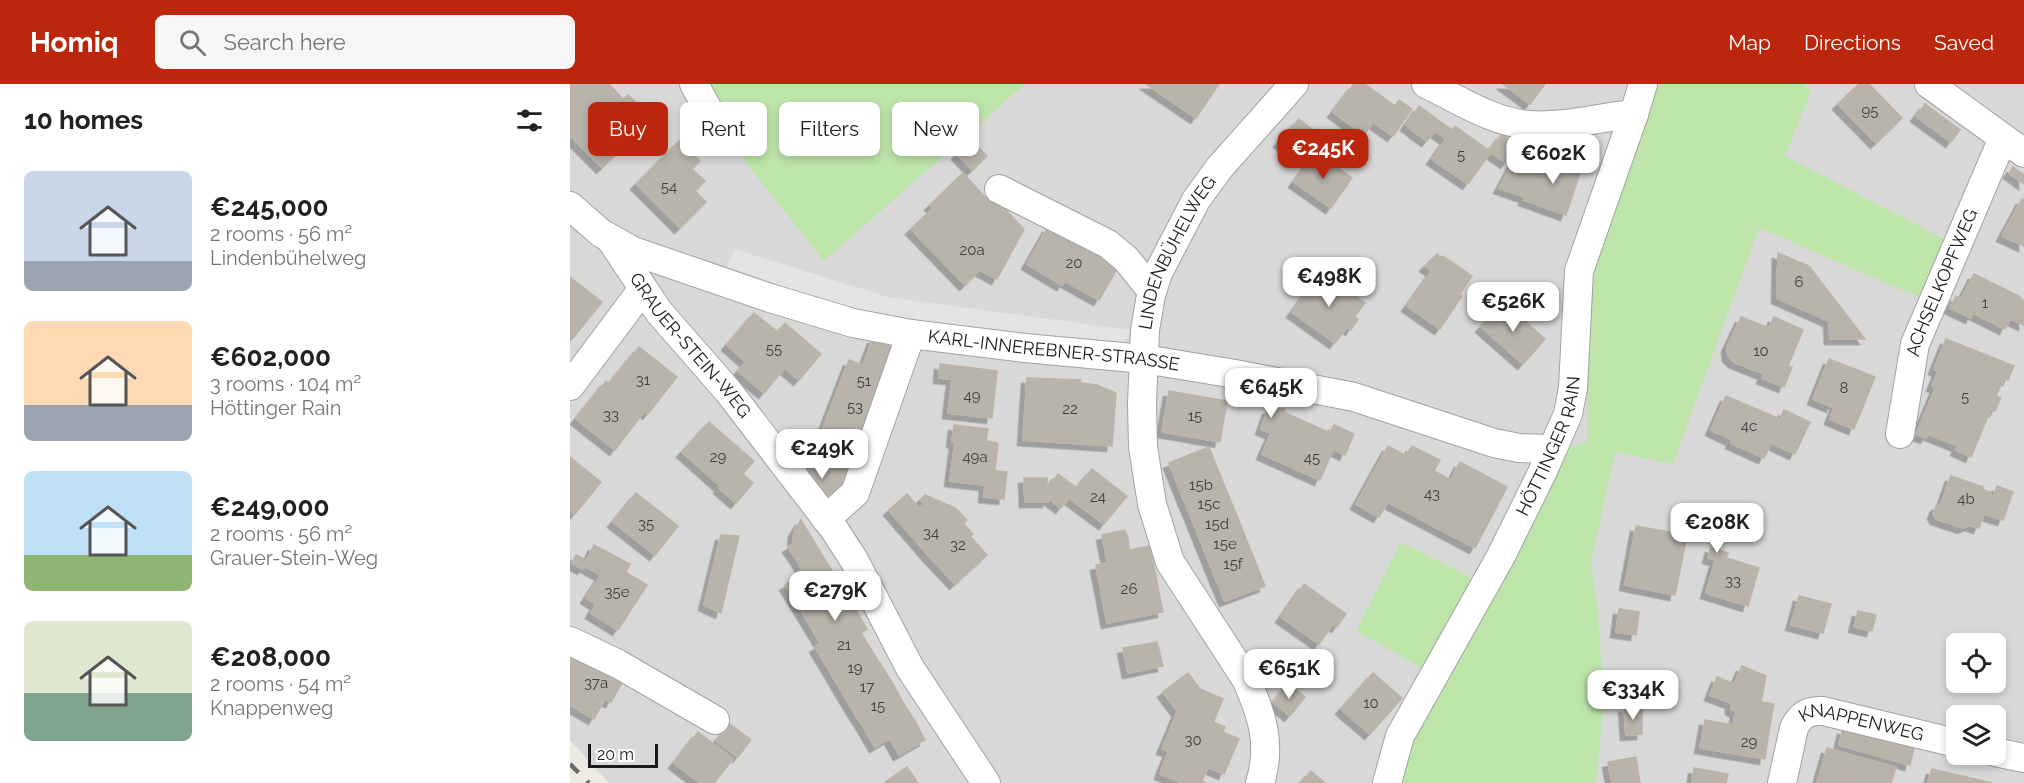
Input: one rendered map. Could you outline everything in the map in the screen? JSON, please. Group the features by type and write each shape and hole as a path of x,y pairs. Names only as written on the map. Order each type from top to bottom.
{"street":[{"path":"694,84 704,102"},
{"name":"LINDENBÜHELWEG","path":"1260,783 1266,762 1266,742 1252,693 1170,562 1152,504 1143,447 1145,330 1152,291 1164,259 1196,200 1220,167 1294,84"},
{"path":"1426,84 1488,114 1526,125 1550,126 1634,114"},
{"name":"HÖTTINGER RAIN","path":"1387,783 1400,736 1501,556 1568,414 1572,397 1579,272 1643,84"},
{"path":"1929,84 2013,146"},
{"name":"ACHSELKOPFWEG","path":"1900,434 1916,344 2013,146"},
{"path":"999,189 1108,244 1126,259 1152,291"},
{"name":"KARL-INNEREBNER-STRASSE","path":"570,206 591,226 611,240 643,255 806,310 871,327 1025,348 1144,359 1328,392 1362,400 1494,443 1530,449 1552,449"},
{"name":"GRAUER-STEIN-WEG","path":"611,240 642,291 728,391 826,519 854,560 910,668 986,783"},
{"path":"570,386 642,291"},
{"path":"826,519 855,493 911,334"},
{"path":"570,641 618,664 715,720"},
{"name":"KNAPPENWEG","path":"1782,783 1794,728 1798,720 1813,710 1946,740"},
{"path":"2006,754 2024,758"}],"shaded area":[{"path":"570,84 2024,84 2024,783 609,783 570,740"},
{"path":"734,249 888,297 1131,330 1122,346 877,319 726,270"}],"green space":[{"path":"701,84 1025,84 979,125 979,102 892,102 892,156 943,156 824,261 742,156 767,156 767,102 713,102"},
{"path":"1656,84 1802,84 1811,91 1785,156 1948,241 1923,299 1759,228 1673,464 1615,452 1591,562 1597,604 1604,701 1596,783 1398,783 1408,744 1442,679 1356,631 1401,542 1489,587 1565,448 1587,442 1588,287"}],"building":[{"path":"570,84 603,84 570,117"},
{"path":"603,84 609,84 623,99 628,95 635,102 588,102 588,154 570,136 570,117"},
{"path":"1146,84 1219,84 1196,118"},
{"path":"1354,84 1365,84 1395,106 1399,100 1412,109 1393,136 1373,122 1364,135 1333,112"},
{"path":"1503,84 1545,84 1530,104"},
{"path":"1859,84 1869,84 1902,118 1876,143 1838,104"},
{"path":"1925,104 1960,130 1951,142 1916,116"},
{"path":"1419,106 1430,114 1416,133 1406,125"},
{"path":"1430,114 1452,130 1446,139 1435,131 1427,141 1416,133"},
{"path":"1299,119 1316,132 1296,155 1279,142"},
{"path":"1455,126 1491,152 1468,184 1432,159"},
{"path":"1502,134 1518,146 1506,163 1489,151"},
{"path":"1553,137 1575,139 1568,158 1546,156"},
{"path":"679,141 680,156 695,156 700,161 692,169 705,181 695,191 706,202 680,228 636,184 664,156 668,156 668,152"},
{"path":"979,148 987,156 972,170 959,156 979,156"},
{"path":"1520,149 1539,155 1525,197 1499,188"},
{"path":"1316,152 1352,178 1331,208 1294,182"},
{"path":"590,156 614,156 602,168"},
{"path":"1537,160 1583,164 1566,215 1524,200"},
{"path":"2013,167 2024,175 2024,184 2009,173"},
{"path":"963,173 985,197 990,193 1024,229 997,279 980,270 965,285 911,229 933,208 930,205"},
{"path":"2022,199 2024,200 2024,246 2002,236"},
{"path":"1048,227 1121,262 1099,300 1065,281 1062,285 1027,264"},
{"path":"1778,253 1809,266 1865,339 1830,339 1829,321 1777,298"},
{"path":"1437,254 1472,276 1440,329 1407,306 1432,271 1425,266"},
{"path":"1321,272 1365,303 1354,317 1358,319 1351,330 1347,327 1335,343 1292,312"},
{"path":"1974,274 2021,297 2005,329 1973,313 1971,318 1950,308 1956,296 1961,299"},
{"path":"570,277 602,302 573,338 570,336"},
{"path":"2020,299 2024,300 2024,325 2011,319"},
{"path":"1503,302 1545,339 1523,364 1481,327"},
{"path":"754,313 778,332 785,323 821,354 799,380 785,368 764,393 738,371 746,362 727,345"},
{"path":"1741,317 1769,328 1774,317 1803,330 1788,366 1792,367 1784,387 1762,378 1764,374 1734,362 1728,356 1727,347"},
{"path":"873,338 895,342 883,373 863,365"},
{"path":"1946,339 2014,366 2008,380 2004,378 1996,396 2001,398 1995,411 1991,409 1971,457 1956,450 1958,446 1928,434 1926,438 1916,434 1936,387 1932,386 1938,371 1934,369"},
{"path":"639,347 677,377 648,414 610,383"},
{"path":"1829,359 1875,377 1854,429 1830,419 1836,404 1833,403 1832,407 1813,399"},
{"path":"849,360 890,376 880,402 839,386"},
{"path":"940,364 997,371 992,418 948,413 952,379 939,378"},
{"path":"1027,378 1081,380 1080,383 1097,385 1116,393 1112,446 1023,440"},
{"path":"606,381 645,411 615,450 576,419"},
{"path":"839,386 880,402 871,427 829,412"},
{"path":"1169,391 1227,401 1220,442 1162,432"},
{"path":"1726,396 1787,422 1778,441 1773,439 1764,458 1731,443 1732,440 1711,430"},
{"path":"1268,409 1285,409 1284,412 1281,411 1271,433 1261,429"},
{"path":"1784,410 1810,422 1795,454 1771,443 1773,439 1778,441 1787,422 1780,419"},
{"path":"1281,411 1310,424 1291,467 1262,454"},
{"path":"829,412 871,427 861,453 820,437"},
{"path":"709,422 754,461 727,492 682,452"},
{"path":"1310,424 1339,437 1320,480 1291,467"},
{"path":"954,425 988,429 986,441 998,443 993,486 950,481 955,442 952,442"},
{"path":"1334,425 1354,434 1345,455 1333,449 1339,437 1330,433"},
{"path":"820,437 861,453 852,479 810,463"},
{"path":"1388,446 1406,456 1412,446 1440,460 1434,471 1451,480 1460,462 1507,487 1475,548 1388,502 1379,517 1356,504"},
{"path":"1209,447 1217,467 1177,483 1169,463"},
{"path":"570,457 601,482 575,514 570,510"},
{"path":"813,464 848,477 820,500 800,474"},
{"path":"1217,467 1225,487 1185,503 1177,483"},
{"path":"1092,469 1127,496 1104,524 1069,498"},
{"path":"995,471 1007,472 1004,499 984,497 985,485 993,486"},
{"path":"743,474 753,483 736,503 719,488 721,486 727,492"},
{"path":"1058,474 1077,488 1061,508 1043,494"},
{"path":"1951,476 1983,487 1982,489 1991,493 1979,528 1970,525 1963,528 1936,519 1933,514 1936,506 1941,504"},
{"path":"1024,478 1047,478 1047,488 1043,494 1048,497 1048,502 1025,502"},
{"path":"1997,486 2013,492 2003,520 1984,514"},
{"path":"1225,487 1233,506 1193,522 1185,503"},
{"path":"636,493 678,526 655,555 613,522"},
{"path":"907,494 919,508 901,524 889,510"},
{"path":"925,495 955,508 967,520 928,555 901,524 924,504 920,500"},
{"path":"1233,506 1241,526 1201,542 1193,522"},
{"path":"801,520 819,550 798,562 788,547 793,544 794,531"},
{"path":"963,523 973,534 970,536 987,555 955,584 928,555"},
{"path":"1241,526 1249,546 1209,562 1201,542"},
{"path":"1636,526 1687,535 1675,595 1625,585"},
{"path":"1125,530 1129,550 1106,555 1102,535"},
{"path":"721,535 739,536 721,613 704,605"},
{"path":"594,545 630,564 626,572 609,562 601,575 584,566"},
{"path":"1150,546 1163,612 1107,623 1096,565 1108,563 1106,555"},
{"path":"1249,546 1257,566 1217,582 1209,562"},
{"path":"1711,547 1728,553 1726,558 1717,555 1716,560 1708,558"},
{"path":"819,550 838,580 797,604 785,585 804,574 798,562"},
{"path":"576,555 587,560 583,569 572,563"},
{"path":"1717,555 1759,568 1748,606 1706,593"},
{"path":"609,562 647,585 618,630 591,613 596,604 586,598"},
{"path":"1257,566 1265,586 1225,601 1217,582"},
{"path":"838,580 849,600 809,624 797,604"},
{"path":"1304,584 1346,614 1337,627 1333,624 1319,644 1281,617"},
{"path":"1799,596 1831,604 1823,633 1791,625"},
{"path":"849,600 861,619 821,644 809,624"},
{"path":"1619,609 1639,612 1636,635 1616,632"},
{"path":"1858,611 1876,615 1872,631 1854,627"},
{"path":"861,619 867,629 861,633 869,646 829,670 815,647"},
{"path":"1157,642 1163,666 1128,673 1123,648"},
{"path":"869,646 881,665 840,689 829,670"},
{"path":"575,651 623,681 611,702 605,699 594,719 570,705 572,686 570,685 570,661"},
{"path":"881,665 893,684 852,709 840,689"},
{"path":"1742,666 1766,676 1761,702 1758,701 1757,693 1734,684"},
{"path":"1188,673 1200,689 1223,699 1213,723 1179,708 1178,712 1163,692"},
{"path":"1373,673 1402,698 1370,734 1341,709"},
{"path":"1717,677 1757,693 1758,701 1774,704 1769,731 1733,725 1736,712 1731,709 1731,703 1710,695"},
{"path":"893,684 904,704 864,728 852,709"},
{"path":"1288,684 1305,697 1290,716 1273,702"},
{"path":"904,704 916,723 875,747 864,728"},
{"path":"1624,707 1642,708 1642,734 1626,735"},
{"path":"1179,708 1225,727 1202,781 1163,765 1169,751 1162,749"},
{"path":"1705,720 1733,725 1729,753 1700,748"},
{"path":"916,723 925,740 899,755 890,739"},
{"path":"730,724 751,740 738,757 716,741"},
{"path":"1733,725 1769,731 1765,759 1729,753"},
{"path":"1843,729 1914,748 1910,765 1839,745"},
{"path":"698,732 733,759 714,783 700,783 674,763"},
{"path":"1223,732 1239,739 1224,774 1208,767"},
{"path":"1827,748 1861,758 1854,783 1817,783"},
{"path":"1636,757 1640,783 1612,783 1608,762"},
{"path":"1861,758 1896,767 1891,783 1854,783"},
{"path":"1163,765 1206,783 1182,783 1160,774"},
{"path":"907,767 918,783 884,783"},
{"path":"1694,768 1728,774 1726,783 1692,783"},
{"path":"1932,769 1992,783 1928,783"},
{"path":"1311,771 1325,783 1300,783"}],"railway":[{"path":"570,764 589,783"}]}
